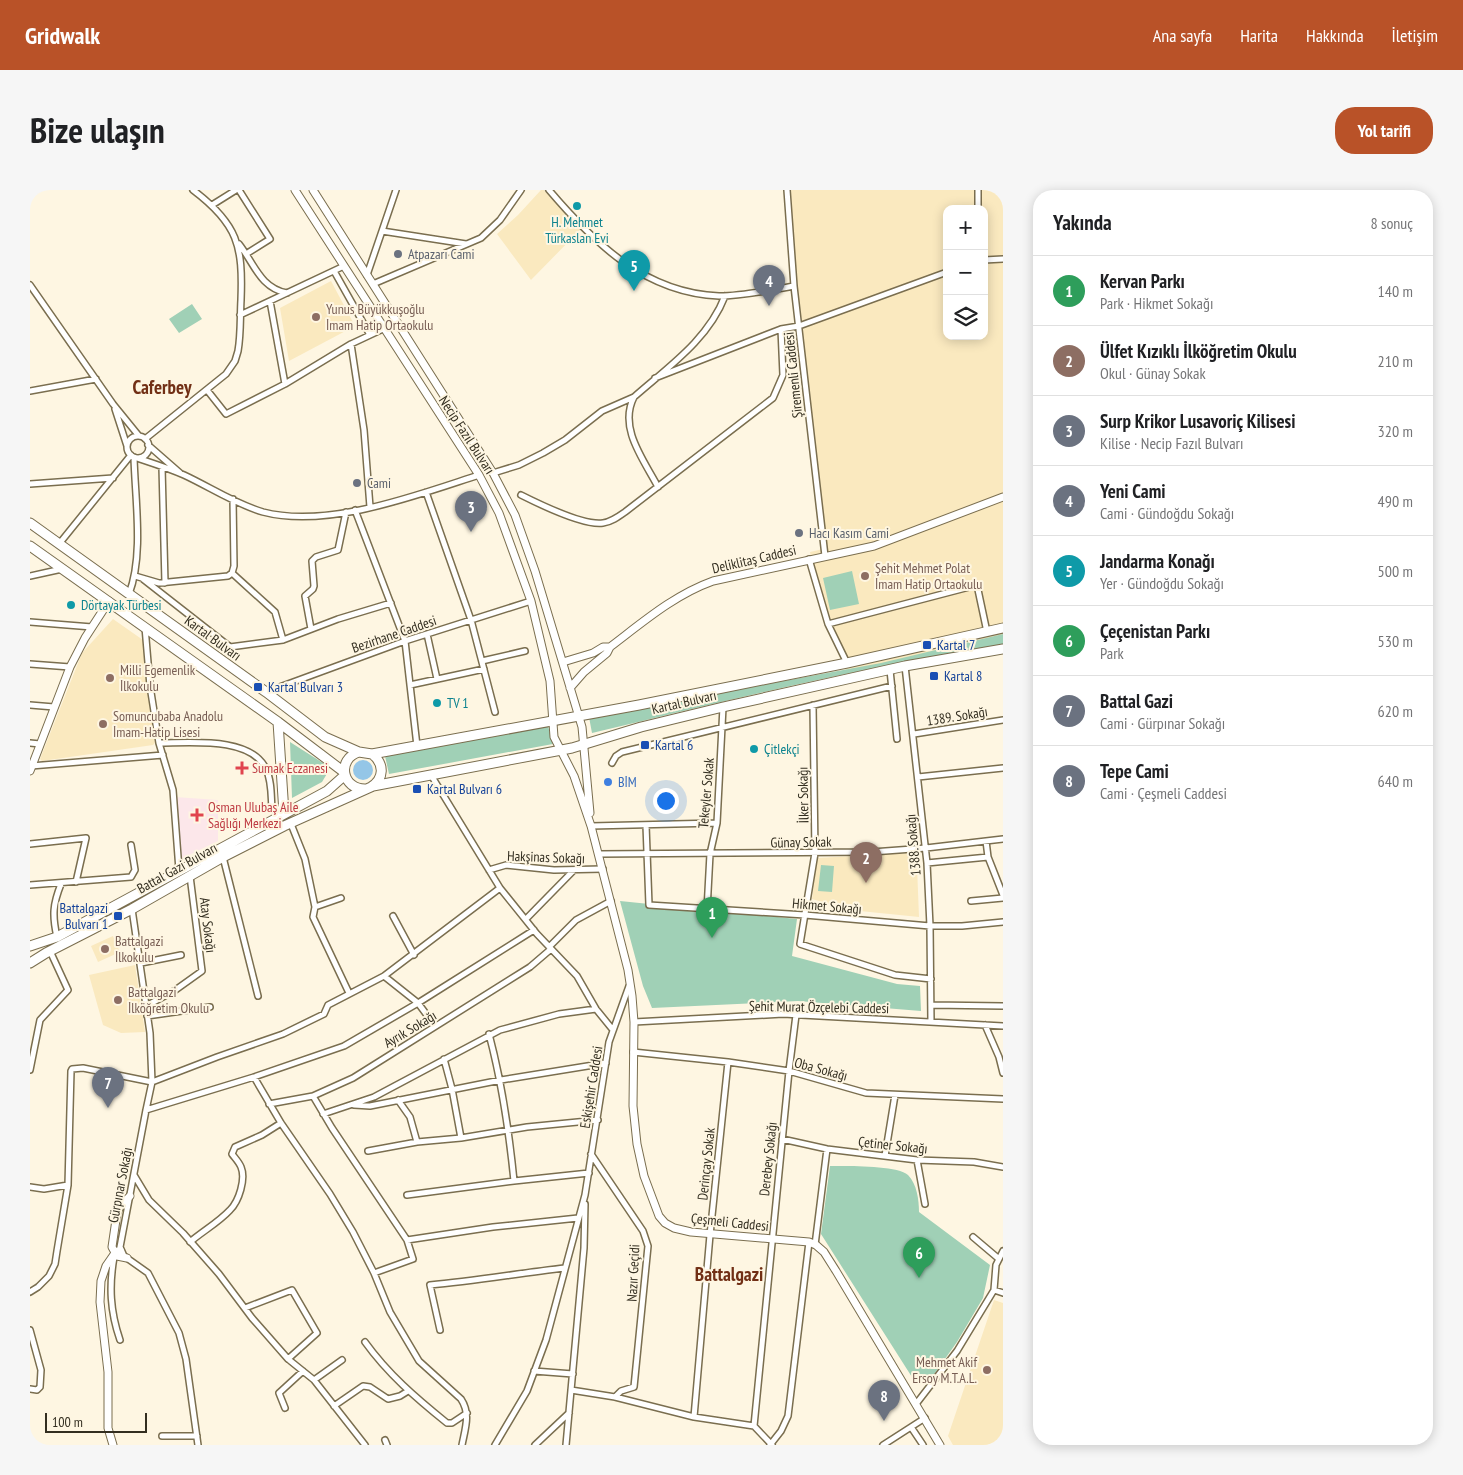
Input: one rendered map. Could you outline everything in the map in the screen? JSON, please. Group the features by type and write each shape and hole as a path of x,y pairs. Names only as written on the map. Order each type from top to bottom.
{"main road":[{"name":"Kartal Bulvarı","path":"30,523 266,692 325,737 359,752"},
{"path":"30,546 278,722 344,773 347,780 353,786 369,787 380,778 379,760 372,754 359,752 348,759 344,773"},
{"name":"Kartal Bulvarı","path":"372,754 553,721 847,663 1003,628"},
{"name":"Kartal Bulvarı","path":"369,787 562,750 641,727 723,707 905,666 1003,649"},
{"path":"278,722 283,810"},
{"name":"Battal Gazi Bulvarı","path":"30,946 57,937 283,810 326,790 344,773"},
{"name":"Battal Gazi Bulvarı","path":"30,964 50,951 132,909 223,857 369,787"}],"street":[{"path":"193,190 212,205 227,223 264,282 276,290 287,293"},
{"path":"212,205 237,190 270,239 246,254"},
{"name":"Necip Fazıl Bulvarı","path":"295,190 479,475 499,513 531,601 550,681 554,737 562,750"},
{"name":"Necip Fazıl Bulvarı","path":"313,190 493,473 515,515 535,571 577,716 582,727 584,745"},
{"path":"367,275 396,190"},
{"path":"373,284 481,238 505,214 521,190"},
{"path":"549,190 613,256 657,280 682,289 708,295 725,296 794,286"},
{"name":"Şiremenli Caddesi","path":"788,190 794,286 824,556"},
{"path":"978,190 978,205"},
{"path":"382,231 466,244"},
{"path":"145,439 226,374 235,361 239,345 241,266 237,241"},
{"path":"988,260 1003,259"},
{"path":"240,315 344,266"},
{"path":"334,271 370,335"},
{"path":"655,378 781,329 798,326 943,273"},
{"path":"30,285 113,404 139,436 145,439 148,445 182,474"},
{"path":"493,473 519,465 543,453 564,440 602,411 634,397 704,334 717,314 725,296"},
{"path":"270,301 285,384"},
{"path":"207,390 226,414 285,384 351,344 383,329"},
{"path":"521,495 592,523 614,519 773,398 783,375 781,329"},
{"path":"351,344 364,430 370,507"},
{"path":"30,391 96,379"},
{"path":"634,397 628,413 630,431 658,487"},
{"path":"113,404 127,446 134,457 137,551 135,576 128,594"},
{"path":"127,446 132,438 139,436"},
{"path":"59,544 113,478 134,457 146,454 148,445"},
{"path":"134,457 182,474 252,508 279,515 314,516 346,512 426,492 479,475"},
{"path":"162,467 166,583"},
{"path":"30,484 113,478"},
{"path":"426,492 471,620 495,712"},
{"name":"Deliklitaş Caddesi","path":"570,688 584,672 607,653 610,647 668,603 692,589 713,581 885,543 1003,497"},
{"path":"135,576 166,583 225,578 232,573 234,566 233,499"},
{"path":"355,510 406,641 417,746"},
{"path":"311,629 304,596 314,588 312,561 316,557 338,550 346,512"},
{"path":"809,559 828,624 847,663"},
{"path":"30,576 63,569"},
{"path":"232,573 275,612 284,640"},
{"path":"143,579 230,647 284,640 338,619 391,604"},
{"path":"828,624 977,585 987,632"},
{"path":"109,601 70,666 30,770 163,756"},
{"name":"Bezirhane Caddesi","path":"266,692 406,641 531,601"},
{"path":"30,622 92,627"},
{"path":"145,627 150,686 160,743 173,790 178,870"},
{"path":"427,634 437,679"},
{"name":"Deliklitaş Caddesi","path":"562,662 586,656 603,647 610,647"},
{"path":"482,661 525,651"},
{"path":"30,664 70,666"},
{"name":"1388. Sokağı","path":"905,666 926,848 930,926 931,1022"},
{"path":"410,685 484,669"},
{"path":"890,670 898,738"},
{"path":"612,763 616,756 622,752 892,686"},
{"path":"30,705 54,706"},
{"name":"İlker Sokağı","path":"813,705 815,853 800,944 895,976 931,979"},
{"name":"Tekeyler Sokak","path":"707,910 710,854 717,823 723,707"},
{"name":"1389. Sokağı","path":"914,734 1003,720"},
{"path":"30,743 40,744"},
{"path":"160,743 217,744 233,746 248,752 259,758 267,770 272,810 283,810"},
{"name":"Çeşmeli Caddesi","path":"584,745 592,826"},
{"name":"Çeşmeli Caddesi","path":"562,750 574,776 592,826 630,983 634,1022 633,1106 637,1144 644,1176 659,1216 665,1223 674,1228 710,1235 812,1244"},
{"path":"918,777 1003,768"},
{"name":"Eskişehir Caddesi","path":"431,775 500,888 534,930 577,976 596,1009 613,1030 609,1042 585,1195 546,1340 527,1391 495,1445"},
{"path":"592,826 717,823"},
{"path":"291,824 305,859 315,907 313,917 349,993"},
{"path":"646,824 648,854"},
{"path":"30,844 86,838 76,882"},
{"name":"Günay Sokak","path":"599,854 815,853 926,848 1003,839"},
{"path":"971,901 1003,896 988,857 986,841"},
{"path":"30,885 131,877 135,870 131,845"},
{"name":"Hikmet Sokağı","path":"648,854 649,905 805,915 930,926 962,926 1003,922"},
{"path":"223,857 258,996"},
{"path":"927,864 988,857"},
{"name":"Hakşinas Sokağı","path":"489,870 506,865 554,870 603,869"},
{"path":"526,920 574,870"},
{"name":"Atay Sokağı","path":"146,1006 174,992 202,971 190,876"},
{"path":"57,937 53,919 54,901 61,884"},
{"path":"30,1292 49,1276 55,1264 68,1185 72,1069 83,1068 152,1082 217,1056 288,1032 324,1014 328,1004 384,976 500,888"},
{"path":"315,907 341,898"},
{"name":"Ayrık Sokağı","path":"269,1104 313,1096 352,1078 530,967 576,920 611,901"},
{"name":"Gürpınar Sokağı","path":"130,1196 152,1082 148,1016 132,909"},
{"path":"393,916 414,955"},
{"path":"146,1110 254,1077 344,1046 418,1003 534,930"},
{"path":"30,1070 40,1020 68,990 50,951"},
{"path":"141,963 181,955"},
{"path":"384,976 418,1003 435,1026"},
{"path":"613,1030 630,983"},
{"path":"931,1005 1003,1006"},
{"path":"148,1016 210,1007"},
{"path":"323,1114 374,1097 490,1034 512,1026 559,1014 596,1009"},
{"name":"Şehit Murat Özçelebi Caddesi","path":"634,1022 796,1015 1003,1026"},
{"name":"Derebey Sokağı","path":"754,1426 796,1015"},
{"path":"985,1025 999,1058 1003,1073"},
{"path":"490,1034 501,1080 514,1180"},
{"name":"Oba Sokağı","path":"633,1052 728,1062 789,1071 866,1093 1003,1099"},
{"path":"444,1059 452,1089 461,1138"},
{"name":"Derinçay Sokak","path":"694,1417 728,1062"},
{"path":"353,1104 365,1106 501,1080 606,1063"},
{"path":"254,1077 281,1123 353,1232 374,1273 390,1312 419,1361 461,1400 467,1413 462,1445"},
{"path":"885,1156 895,1095"},
{"path":"313,1096 407,1240 413,1259 374,1273"},
{"path":"398,1100 410,1117 417,1142"},
{"path":"368,1151 417,1142 461,1138 532,1126 598,1120"},
{"path":"190,1242 231,1210 238,1198 242,1172 238,1161 232,1154 235,1147 262,1135 281,1123"},
{"name":"Çetiner Sokağı","path":"782,1139 827,1150 917,1160 974,1162 1003,1167"},
{"path":"571,1390 615,1397 694,1417 754,1426 771,1444 781,1431 788,1416 827,1150"},
{"name":"Nazır Geçidi","path":"591,1154 643,1231 648,1246 634,1387 621,1390 615,1397"},
{"path":"917,1160 926,1204"},
{"path":"407,1195 514,1180 589,1173"},
{"path":"133,1175 149,1200 219,1274 288,1359 314,1380 365,1445"},
{"path":"30,1187 44,1189 68,1185"},
{"path":"566,1445 584,1248 585,1195"},
{"path":"130,1196 120,1206 112,1247 120,1257 127,1258 148,1273 179,1333 186,1359 198,1445"},
{"path":"407,1240 493,1227 578,1218"},
{"path":"972,1237 999,1258"},
{"path":"812,1244 824,1252 940,1445"},
{"path":"916,1404 957,1351 994,1290 996,1265 1003,1251"},
{"path":"117,1252 111,1276 110,1298 120,1340"},
{"path":"113,1445 108,1428 108,1372 100,1302 101,1281 106,1266 117,1252"},
{"path":"440,1330 430,1285 476,1281 564,1268"},
{"path":"245,1308 292,1290 317,1333 288,1359"},
{"path":"994,1290 1003,1293"},
{"path":"30,1330 41,1370 40,1387 37,1390 30,1389"},
{"path":"365,1342 379,1362 408,1391 449,1423 467,1413"},
{"path":"314,1380 342,1360"},
{"path":"285,1408 279,1393 303,1371"},
{"path":"534,1371 573,1374"},
{"path":"334,1406 363,1386 370,1387 388,1399 400,1396 408,1391"},
{"path":"535,1445 570,1413"},
{"path":"883,1445 925,1418"},
{"path":"911,1427 922,1443"},
{"path":"162,1436 197,1436"}],"shaded area":[{"path":"541,190 544,190 580,230 531,280 497,234"},
{"path":"788,190 1003,190 1003,640 848,675 823,615 810,552 823,549 803,396"},
{"name":"Yunus Büyükkuşoğlu İmam Hatip Ortaokulu","path":"331,281 355,326 289,361 280,308"},
{"path":"113,619 143,640 155,743 153,745 42,761 40,759 82,653"},
{"name":"Osman Ulubaş Aile Sağlığı Merkezi","path":"175,797 218,800 218,841 181,859"},
{"path":"909,853 917,866 919,917 850,910 812,899 817,858"},
{"name":"Battalgazi İlkokulu","path":"113,936 120,952 98,962 91,946"},
{"name":"Battalgazi İlköğretim Okulu","path":"135,965 145,1032 121,1033 103,1025 89,975"},
{"name":"Mehmet Akif Ersoy M.T.A.L.","path":"994,1300 1003,1303 1003,1445 953,1445 948,1436"}],"green space":[{"path":"192,304 202,319 179,333 169,319"},
{"path":"852,571 859,604 830,610 823,578"},
{"path":"1003,634 1003,644 988,648 808,682 592,733 589,717 881,663"},
{"path":"548,726 553,744 389,774 385,756"},
{"path":"290,742 323,763 328,772 322,782 292,798"},
{"path":"821,865 834,866 832,892 818,891"},
{"path":"620,901 797,919 792,956 897,984 920,986 921,1011 798,1001 652,1008 643,986"},
{"path":"830,1166 893,1169 908,1175 918,1197 919,1212 990,1265 983,1298 957,1342 932,1377 925,1383 917,1385 821,1234"}],"water":[{"path":"363,760 370,763 373,770 370,777 363,780 356,777 353,770 356,763"}],"place":[{"name":"H. Mehmet Türkaslan Evi","path":"577,206"},
{"name":"Atpazarı Cami","path":"398,254"},
{"name":"Jandarma Konağı","path":"634,291"},
{"name":"Yeni Cami","path":"769,306"},
{"name":"Yunus Büyükkuşoğlu İmam Hatip Ortaokulu","path":"316,317"},
{"name":"Cami","path":"357,483"},
{"name":"Surp Krikor Lusavoriç Kilisesi","path":"471,532"},
{"name":"Hacı Kasım Cami","path":"799,533"},
{"name":"Şehit Mehmet Polat İmam Hatip Ortaokulu","path":"865,576"},
{"name":"Dörtayak Türbesi","path":"71,605"},
{"name":"Kartal 7","path":"927,645"},
{"name":"Kartal 8","path":"934,676"},
{"name":"Milli Egemenlik İlkokulu","path":"110,678"},
{"name":"Kartal Bulvarı 3","path":"258,687"},
{"name":"TV 1","path":"437,703"},
{"name":"Somuncubaba Anadolu İmam-Hatip Lisesi","path":"103,724"},
{"name":"Kartal 6","path":"645,745"},
{"name":"Çitlekçi","path":"754,749"},
{"name":"Sumak Eczanesi","path":"242,768"},
{"name":"BİM","path":"608,782"},
{"name":"Kartal Bulvarı 6","path":"417,789"},
{"name":"Osman Ulubaş Aile Sağlığı Merkezi","path":"197,815"},
{"name":"Ülfet Kızıklı İlköğretim Okulu","path":"866,883"},
{"name":"Battalgazi Bulvarı 1","path":"118,916"},
{"name":"Kervan Parkı","path":"712,938"},
{"name":"Battalgazi İlkokulu","path":"105,949"},
{"name":"Battalgazi İlköğretim Okulu","path":"118,1000"},
{"name":"Battal Gazi","path":"108,1108"},
{"name":"Çeçenistan Parkı","path":"919,1278"},
{"name":"Mehmet Akif Ersoy M.T.A.L.","path":"987,1370"},
{"name":"Tepe Cami","path":"884,1421"}],"district":[{"name":"Caferbey","path":"162,387"},
{"name":"Battalgazi","path":"729,1274"}]}
